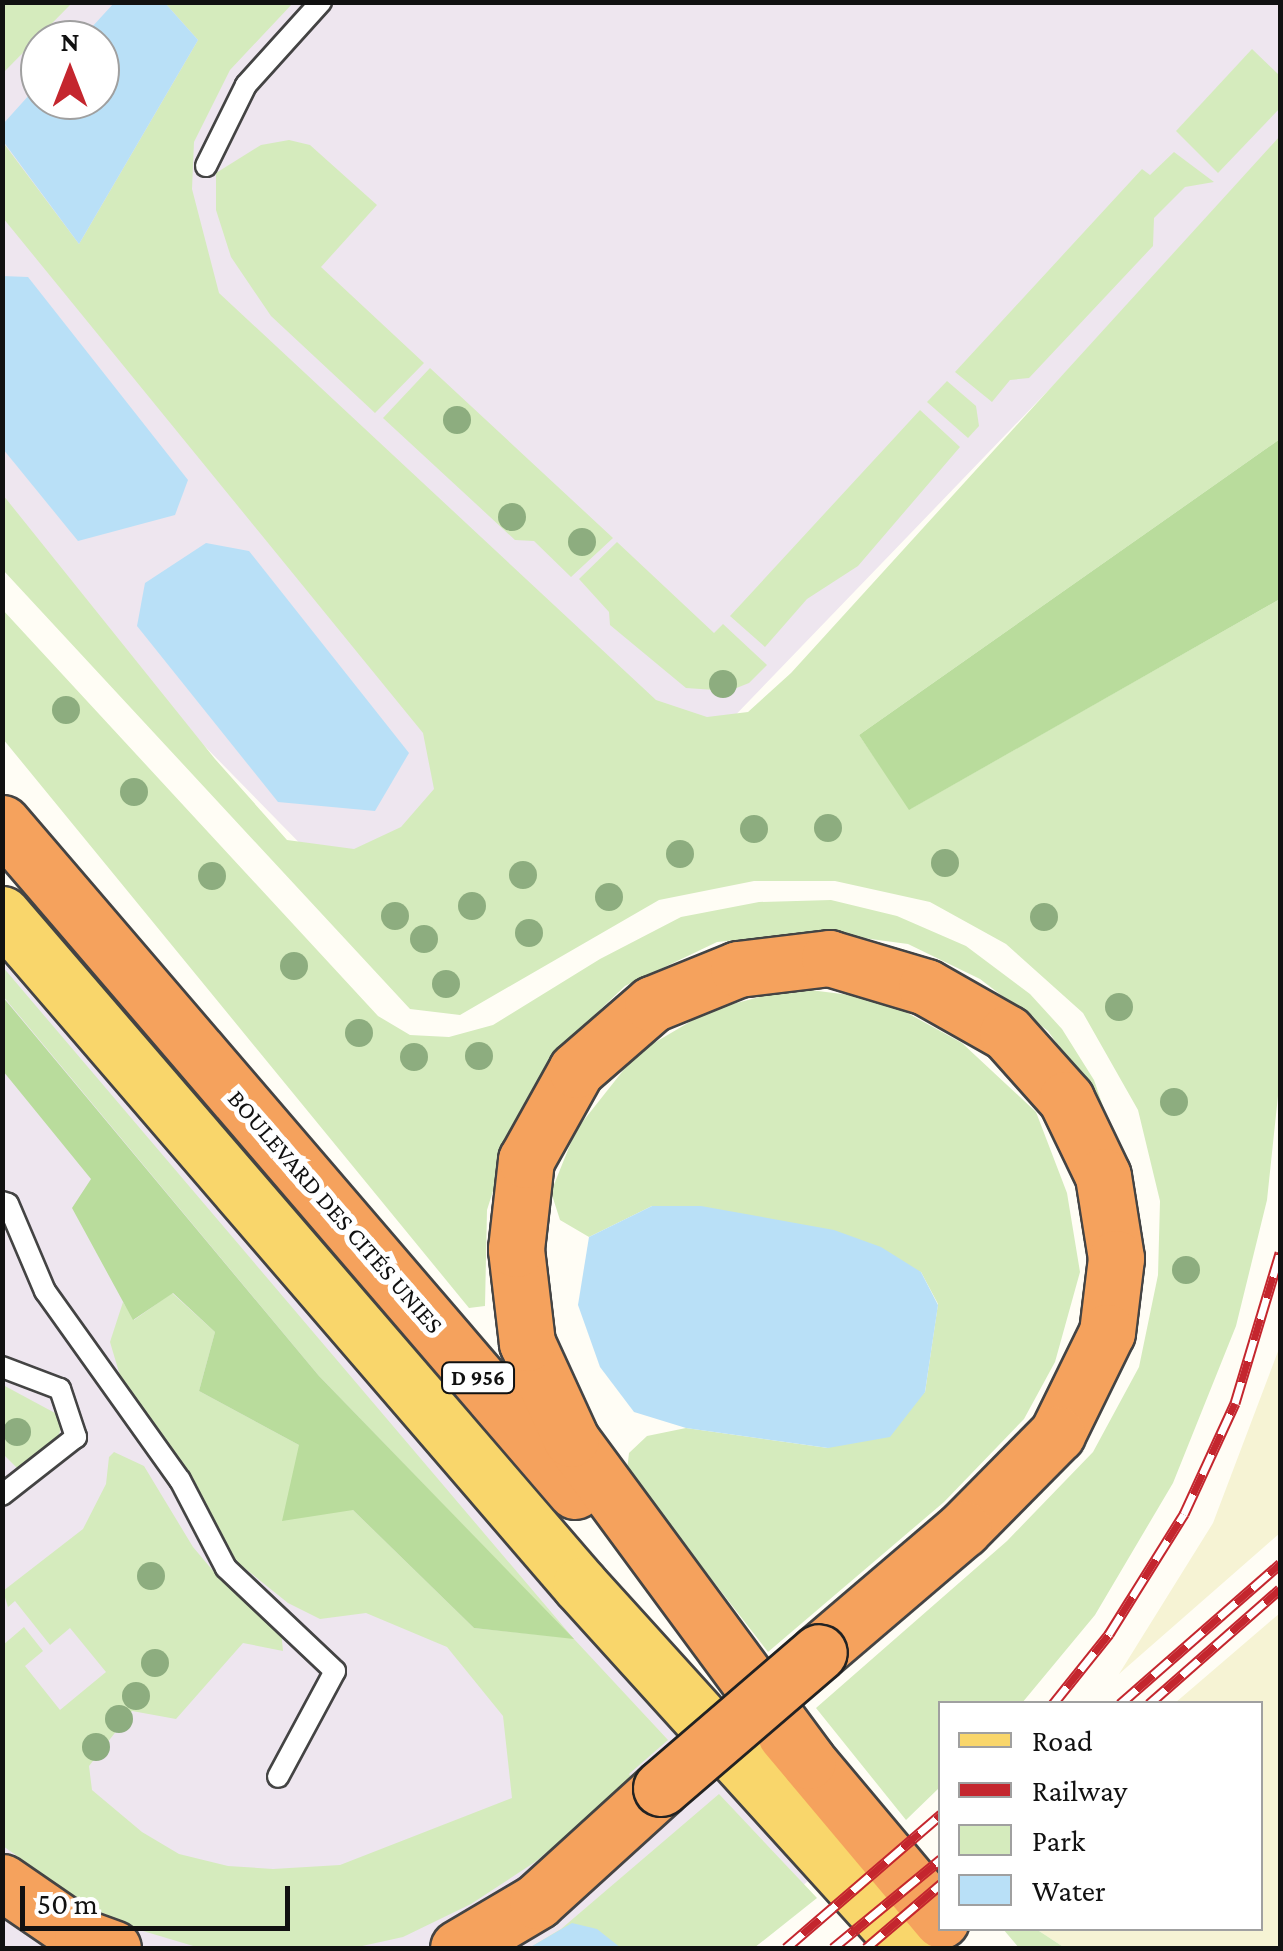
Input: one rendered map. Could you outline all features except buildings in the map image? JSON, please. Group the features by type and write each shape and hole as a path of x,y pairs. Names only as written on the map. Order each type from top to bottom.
{"highway":[{"name":"BOULEVARD DES CITÉS UNIES","path":"2,823 938,1918"},
{"path":"458,1948 536,1901 661,1788 818,1652 963,1529 1058,1434 1106,1332 1116,1258 1103,1176 1066,1099 1007,1033 926,987 829,958 738,969 652,1004 576,1070 526,1160 516,1250 527,1342 571,1439 808,1761"},
{"path":"2,1882 82,1937 113,1948"}],"main road":[{"name":"D 956","path":"2,914 580,1585 908,1948"}],"lane":[{"path":"206,166 246,84 321,2"},
{"path":"2,1202 8,1204 46,1291 180,1480 226,1568 335,1671 278,1777"},
{"path":"2,1367 60,1390 76,1438 2,1495"}],"shaded area":[{"path":"2,3 1280,3 1280,150 457,1004 3,540"},
{"path":"2,961 808,1881 733,1948 3,1948"},
{"path":"1280,1346 1280,1533 1119,1674 1213,1523"},
{"path":"1280,1613 1280,1948 1065,1948 1039,1931 1263,1931 1263,1701 1177,1701"}],"green space":[{"path":"2,3 72,3 55,20 20,20 20,56 3,73"},
{"path":"165,3 293,3 230,70 194,142 192,189 219,293 656,700 707,717 748,712 791,673 1280,136 1280,439 859,735 910,809 1280,599 1280,1077 1267,1200 1236,1326 1173,1483 1095,1615 1024,1701 938,1701 938,1789 906,1820 816,1708 1007,1541 1093,1452 1139,1367 1158,1275 1160,1201 1138,1110 1083,1013 1006,944 930,902 835,881 754,881 659,900 460,1015 410,1009 3,570 3,495 215,759 287,840 354,849 401,827 434,789 423,733 3,218 2,141 79,244 198,40"},
{"path":"1252,49 1280,76 1280,108 1218,173 1176,131"},
{"path":"289,140 310,145 377,205 321,267 424,363 375,413 271,316 231,257 216,210 216,173 261,145"},
{"path":"1174,152 1214,182 1185,187 1154,218 1153,246 1029,378 1010,380 992,402 955,372 1142,169 1150,175"},
{"path":"430,368 613,538 571,577 534,541 515,540 383,418"},
{"path":"947,381 976,406 979,426 968,438 927,402"},
{"path":"920,410 960,447 858,566 807,599 765,647 730,616"},
{"path":"1280,439 1280,599 909,810 859,735"},
{"path":"617,542 714,633 723,624 767,665 749,683 729,691 686,688 610,625 609,612 579,579"},
{"path":"2,609 378,1016 410,1035 449,1037 493,1025 600,959 681,917 759,902 831,900 897,916 966,946 1030,994 1062,1029 1094,1080 1105,1112 1048,1031 980,979 908,944 818,932 717,942 625,986 561,1047 514,1125 487,1210 485,1306 469,1308 3,739"},
{"path":"2,966 574,1639 668,1740 629,1774 633,1780 535,1862 471,1904 403,1937 353,1948 200,1948 143,1931 89,1907 3,1846 3,1645 24,1627 43,1651 25,1666 60,1710 106,1672 70,1628 50,1645 15,1601 8,1607 3,1591 83,1529 106,1484 109,1457 114,1452 144,1466 193,1547 220,1579 281,1630 283,1651 243,1643 176,1719 132,1711 89,1766 92,1790 142,1832 179,1854 228,1866 273,1869 340,1865 512,1798 503,1716 447,1647 366,1613 320,1619 288,1603 232,1558 176,1461 124,1389 110,1342 123,1302 134,1320 172,1293 215,1332 199,1391 299,1445 353,1510 474,1628 572,1638 319,1376 3,996"},
{"path":"794,988 882,999 962,1043 1036,1112 1067,1193 1080,1272 1055,1362 1024,1419 944,1502 768,1652 627,1470 629,1453 647,1436 686,1428 828,1448 925,1392 938,1304 921,1272 652,1206 589,1237 560,1220 551,1192 576,1130 637,1053 710,1010"},
{"path":"2,996 319,1376 574,1639 474,1628 353,1510 282,1521 299,1445 199,1391 215,1332 173,1293 133,1320 72,1208 91,1179 3,1071"},
{"path":"3,1385 55,1413 61,1428 56,1443 19,1470 3,1454"},
{"path":"719,1794 817,1898 754,1948 529,1948 561,1929"},
{"path":"1005,1931 1039,1931 1065,1948 1019,1948"}],"water":[{"path":"114,3 165,3 198,40 79,244 3,141 3,124 20,105 20,120 120,120 120,20 98,20"},
{"path":"2,276 28,277 188,480 175,515 78,541 3,449"},
{"path":"206,543 249,551 409,753 375,811 278,802 137,626 145,583"},
{"path":"652,1206 701,1206 834,1230 881,1247 921,1272 938,1305 925,1392 890,1437 828,1448 686,1428 634,1412 600,1367 578,1305 589,1237"},
{"path":"572,1923 597,1929 621,1948 529,1948"}],"railway":[{"path":"1055,1701 1109,1634 1184,1514 1235,1403 1280,1253"},
{"path":"1123,1701 1280,1564"},
{"path":"1152,1701 1280,1589"},
{"path":"786,1948 938,1817"},
{"path":"833,1948 938,1861"},
{"path":"866,1948 938,1887"}]}
